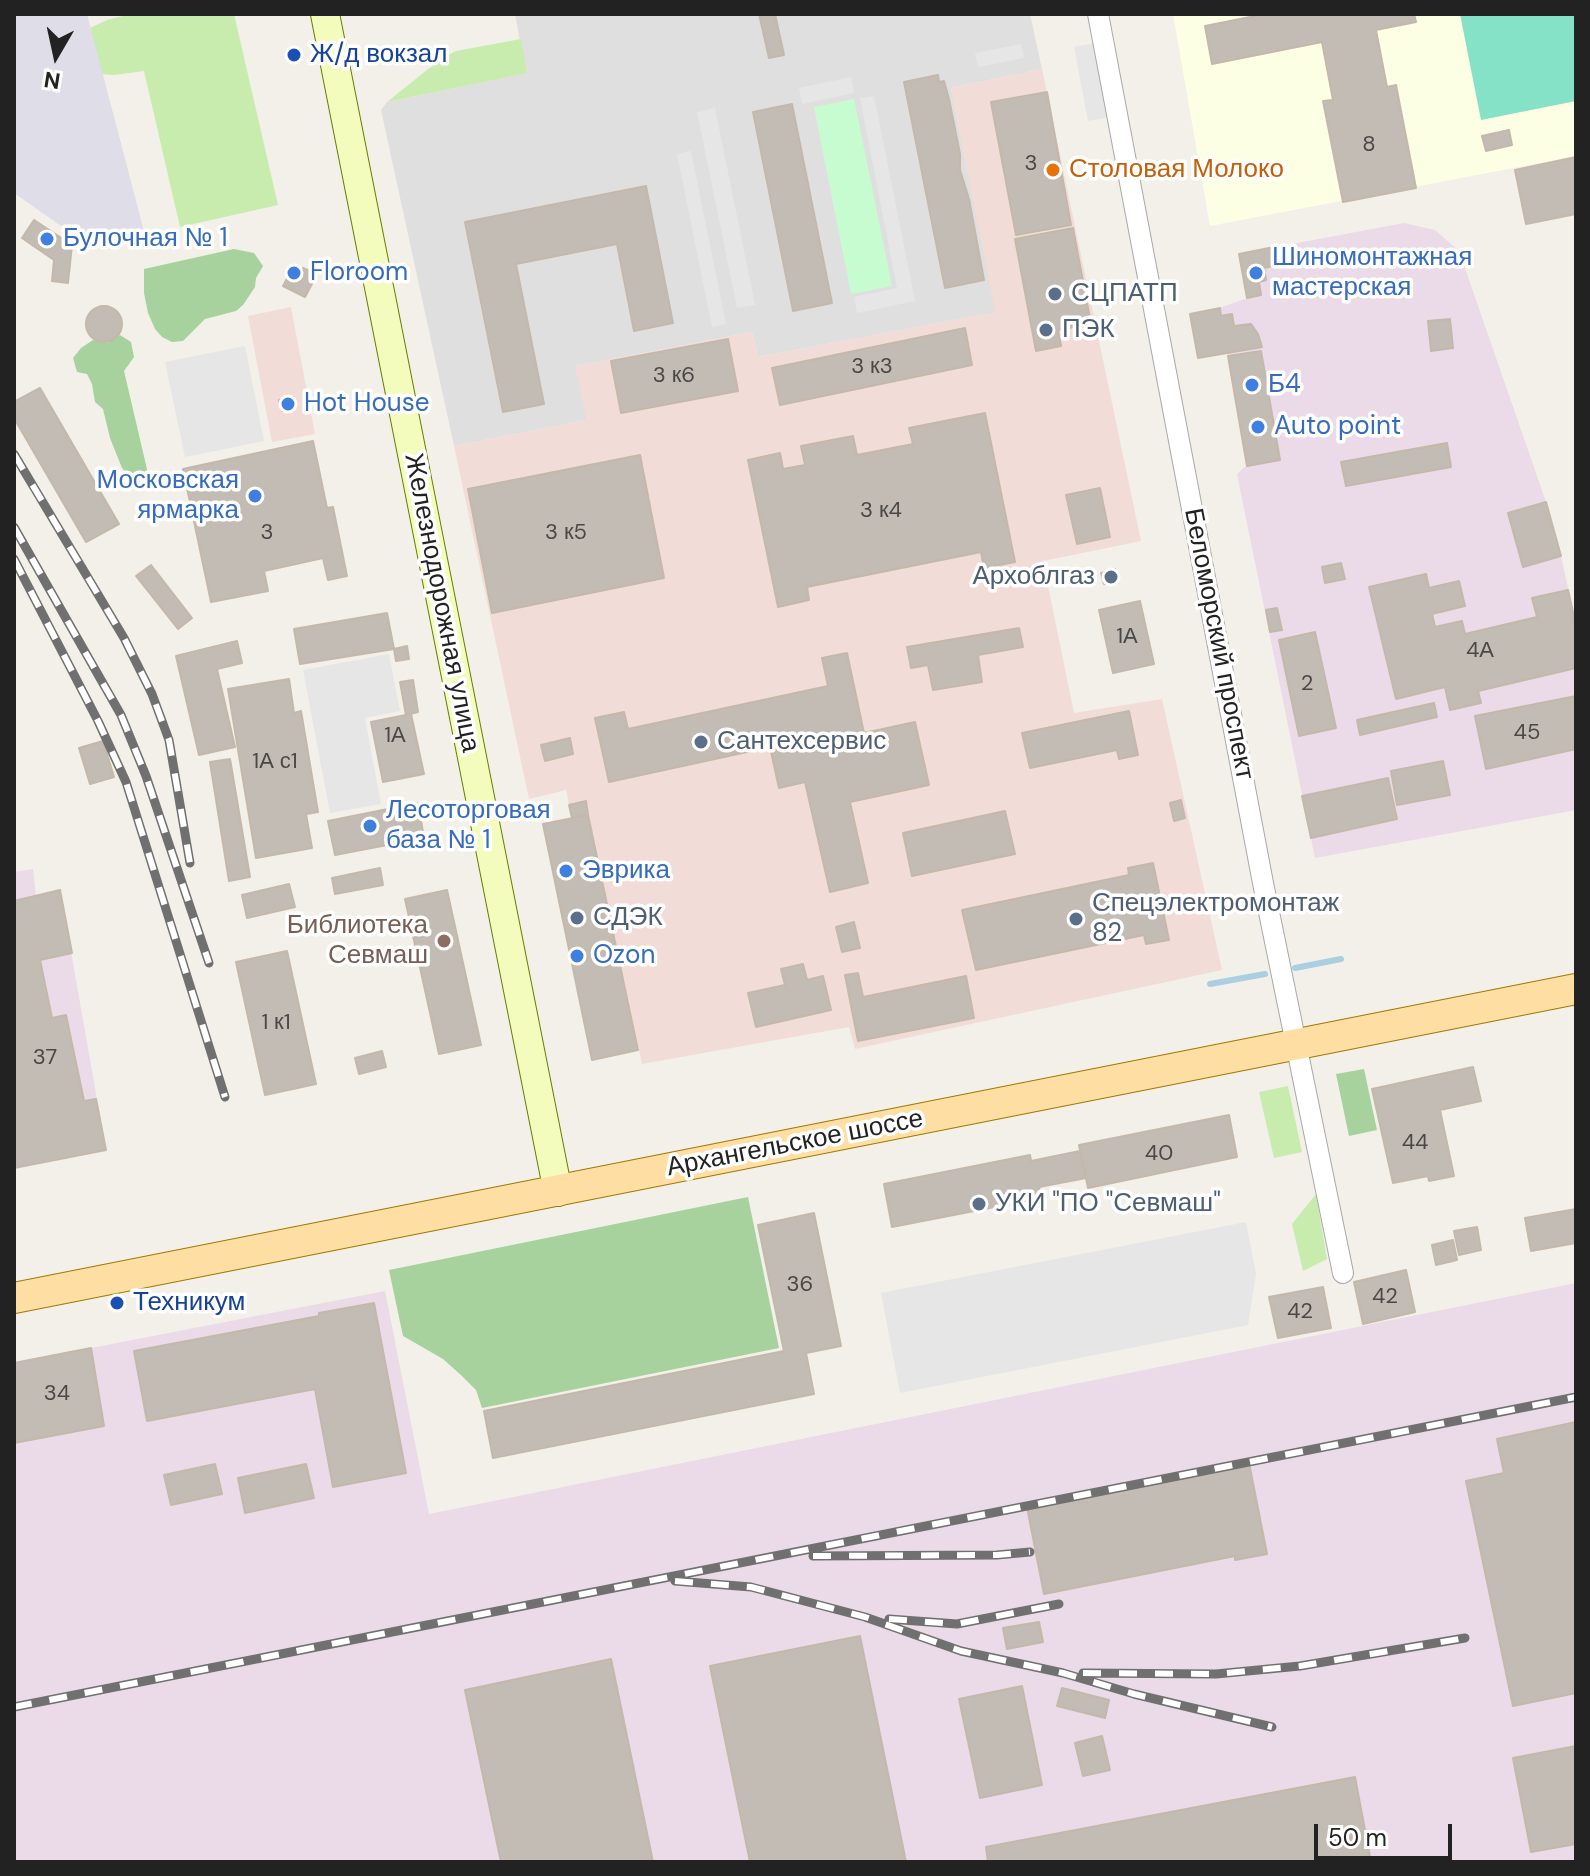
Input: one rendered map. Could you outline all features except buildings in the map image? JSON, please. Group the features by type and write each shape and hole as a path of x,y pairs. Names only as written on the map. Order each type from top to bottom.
{"main road":[{"name":"Железнодорожная улица","path":"325,14 558,1192"},
{"name":"Архангельское шоссе","path":"14,1298 1576,989"}],"street":[{"name":"Беломорский проспект","path":"1098,14 1295,1044 1343,1273"}],"shaded area":[{"path":"14,14 87,14 145,235 91,247 14,193"},
{"path":"515,14 1030,14 1042,69 951,88 996,312 758,357 752,332 576,366 587,420 454,446 381,110 387,102 526,73"},
{"path":"1173,14 1576,14 1576,156 1210,226"},
{"path":"1095,43 1109,117 1088,121 1074,47"},
{"path":"1021,44 1024,58 978,67 975,53"},
{"path":"1042,69 1141,541 1043,561 1074,713 1162,699 1222,970 855,1049 849,1027 642,1064 588,815 572,818 566,790 529,799 454,446 587,420 575,366 752,332 758,357 995,312 951,88"},
{"path":"851,77 854,93 802,104 799,88"},
{"path":"874,96 915,301 857,313 854,297 897,288 860,98"},
{"path":"715,108 755,305 737,308 697,112"},
{"path":"691,151 726,324 712,327 677,154"},
{"path":"1404,223 1435,230 1459,251 1546,502 1576,625 1576,810 1315,858 1237,474 1247,465 1228,356 1227,353 1198,358 1190,314 1247,298 1239,254"},
{"path":"291,307 315,434 272,442 248,316"},
{"path":"245,346 264,441 185,457 165,362"},
{"path":"389,654 400,711 365,718 381,804 330,813 303,670"},
{"path":"33,869 36,896 60,890 106,1150 14,1168 14,872"},
{"path":"1246,1222 1256,1274 1248,1325 900,1393 881,1293"},
{"path":"1576,1283 1576,1862 14,1862 14,1363 385,1291 429,1514"}],"green space":[{"path":"131,14 234,14 278,205 180,227 144,71 98,74 88,29"},
{"path":"1460,14 1576,14 1576,101 1481,120"},
{"path":"521,39 527,73 387,102 442,58 456,51"},
{"path":"854,99 892,286 851,294 814,107"},
{"path":"234,249 254,253 263,266 255,287 243,305 236,311 205,319 183,341 172,342 162,337 148,313 144,269"},
{"path":"120,335 131,342 134,357 124,371 150,482 137,484 122,468 103,409 95,402 92,384 87,374 77,372 73,358 93,340 108,343"},
{"path":"1364,1069 1377,1130 1349,1136 1336,1074"},
{"path":"1288,1086 1302,1152 1274,1158 1259,1092"},
{"path":"1316,1194 1327,1259 1303,1271 1292,1224"},
{"path":"748,1197 779,1348 482,1408 476,1390 462,1376 443,1359 403,1336 389,1270"}],"waterway":[{"path":"1295,968 1341,959"},
{"path":"1210,984 1265,974"}],"railway":[{"path":"14,454 124,638 152,694 169,740 190,863"},
{"path":"14,527 121,715 146,776 209,963"},
{"path":"14,559 126,782 225,1097"},
{"path":"14,1707 1576,1397"},
{"path":"813,1556 1030,1552"},
{"path":"675,1581 751,1587 865,1617 961,1651 1063,1673 1134,1694 1272,1727"},
{"path":"889,1619 957,1624 1059,1604"},
{"path":"1083,1673 1216,1674 1300,1666 1465,1638"}],"place":[{"name":"Ж/д вокзал","path":"294,55"},
{"name":"Столовая Молоко","path":"1053,170"},
{"name":"Булочная № 1","path":"47,239"},
{"name":"Floroom","path":"294,273"},
{"name":"Шиномонтажная мастерская","path":"1256,273"},
{"name":"СЦПАТП","path":"1055,294"},
{"name":"ПЭК","path":"1046,330"},
{"name":"Б4","path":"1252,385"},
{"name":"Hot House","path":"288,404"},
{"name":"Auto point","path":"1258,427"},
{"name":"Московская ярмарка","path":"255,496"},
{"name":"Архоблгаз","path":"1111,577"},
{"name":"Сантехсервис","path":"701,742"},
{"name":"Лесоторговая база № 1","path":"370,826"},
{"name":"Эврика","path":"566,871"},
{"name":"СДЭК","path":"577,918"},
{"name":"Спецэлектромонтаж 82","path":"1076,919"},
{"name":"Библиотека Севмаш","path":"444,941"},
{"name":"Ozon","path":"577,956"},
{"name":"УКИ \"ПО \"Севмаш\"","path":"979,1204"},
{"name":"Техникум","path":"117,1303"}]}
